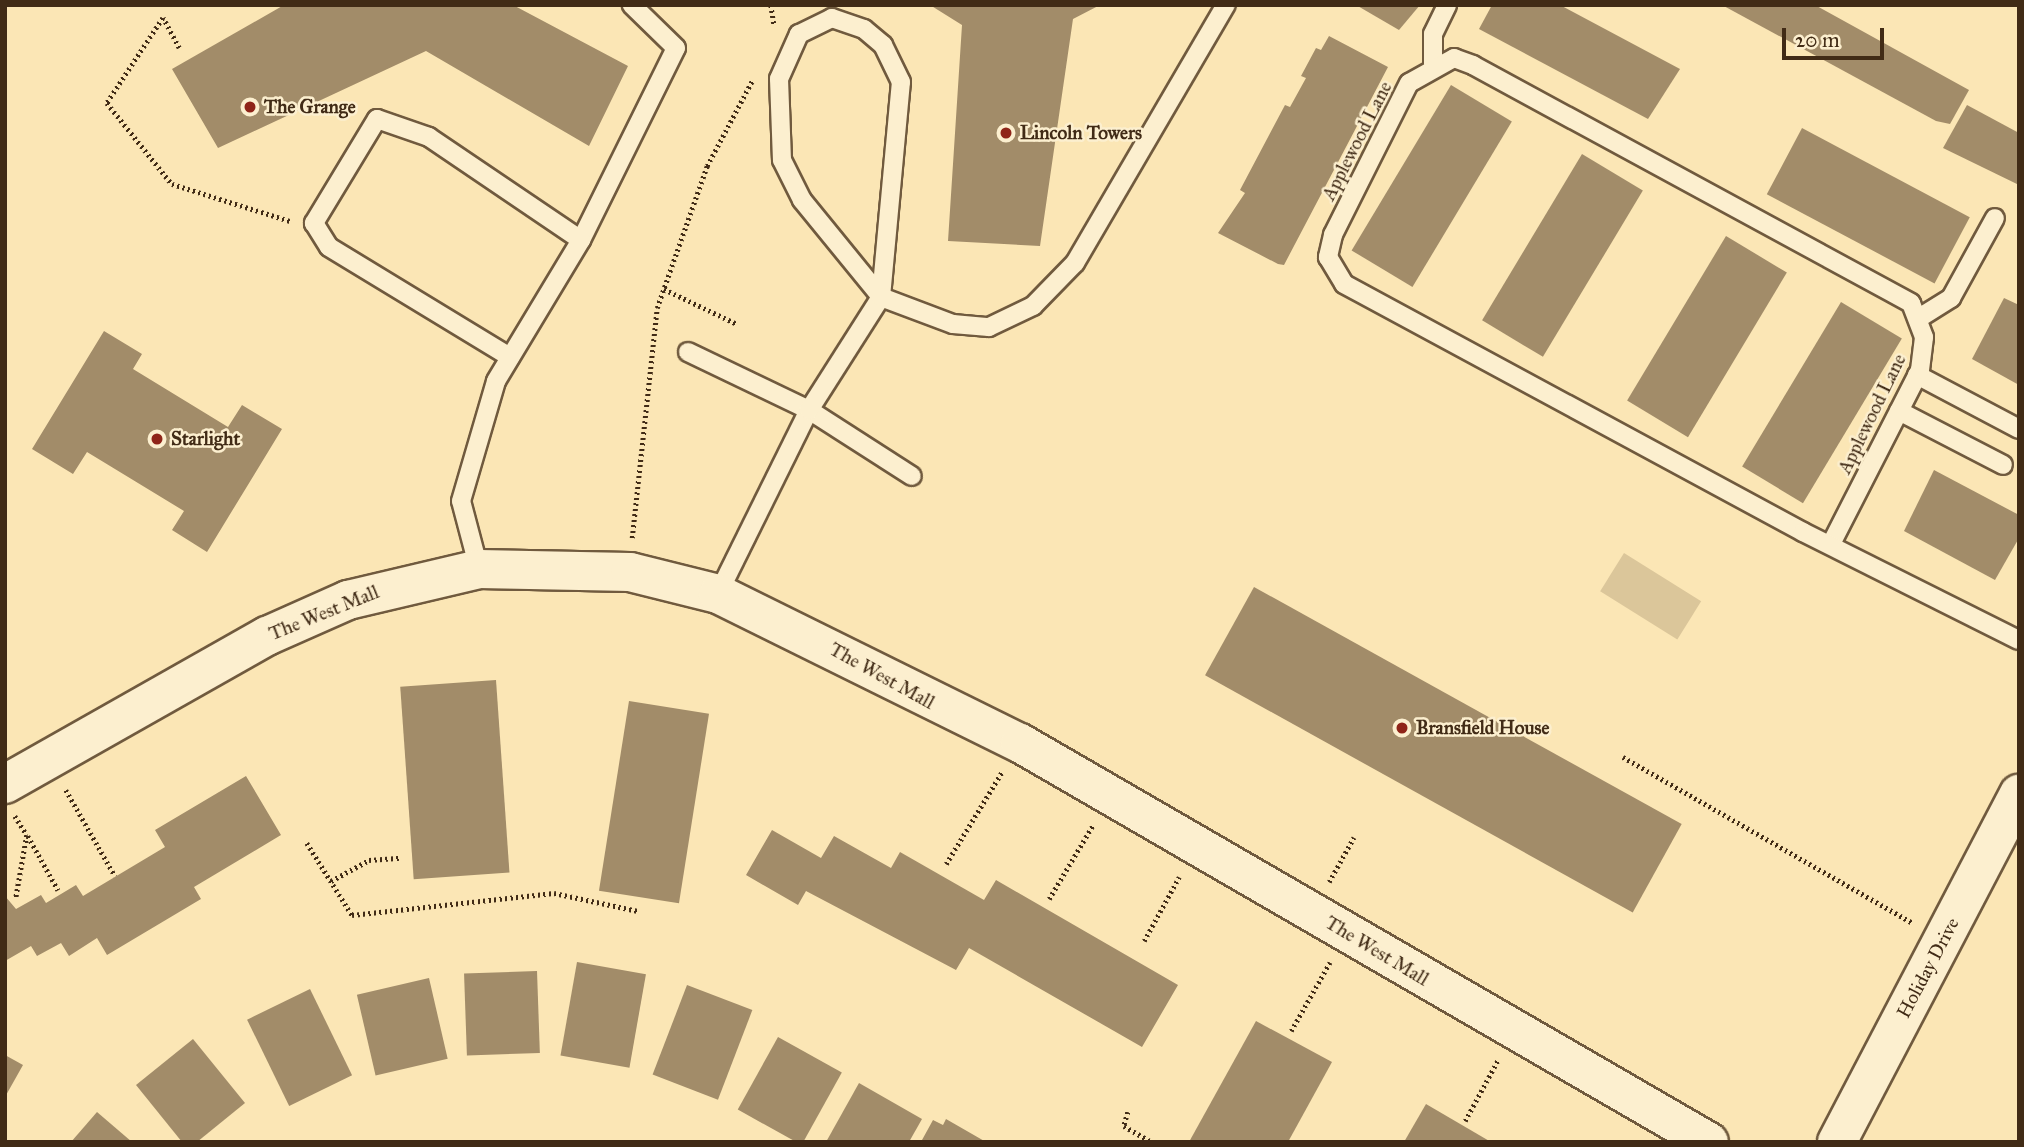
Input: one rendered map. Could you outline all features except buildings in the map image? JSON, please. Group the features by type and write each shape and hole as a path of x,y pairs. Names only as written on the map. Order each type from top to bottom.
{"main road":[{"name":"The West Mall","path":"9,798 49,759 306,616 391,586 479,569 630,572 718,594 1020,743 1347,931 1513,1033 1709,1142"},
{"name":"Holiday Drive","path":"1837,1142 2016,804"}],"lane":[{"path":"479,569 461,501 496,381 581,240 676,48 632,5"},
{"path":"718,594 809,410 881,297 901,82 875,37 851,23 824,19 799,34 786,55 779,79 782,160 802,200 881,297 975,328 1005,322 1033,306 1075,263 1110,211 1226,5"},
{"path":"1447,5 1433,34 1433,64 1454,58 1473,65 1898,291 1919,318 1951,298 1995,218"},
{"name":"Applewood Lane","path":"1433,64 1409,83 1333,235 1328,257 1344,284 1831,544 2019,640"},
{"path":"510,357 329,247 314,223 377,119 429,137 581,240"},
{"name":"Applewood Lane","path":"1831,544 1917,375 1924,355 1919,318"},
{"path":"688,352 809,410 912,476"},
{"path":"1917,375 2019,429"},
{"path":"1899,411 2003,465"}],"path":[{"path":"771,5 775,37"},
{"path":"178,48 163,18 107,103 172,184 314,223"},
{"path":"630,572 639,435 664,289 708,166 757,72"},
{"path":"664,289 737,324"},
{"path":"946,864 1020,743"},
{"path":"1623,757 1943,941"},
{"path":"49,759 115,876"},
{"path":"1049,900 1111,796"},
{"path":"9,798 58,890"},
{"path":"16,898 27,835"},
{"path":"1312,912 1354,837"},
{"path":"307,843 352,915 554,893 638,911"},
{"path":"1144,941 1196,845"},
{"path":"331,881 369,860 401,858"},
{"path":"1291,1031 1347,931"},
{"path":"1465,1121 1513,1033"},
{"path":"1128,1112 1124,1126 1152,1142"}],"shaded area":[{"path":"1624,553 1701,601 1677,639 1600,591"}],"place":[{"name":"The Grange","path":"250,107"},
{"name":"Lincoln Towers","path":"1006,133"},
{"name":"Starlight","path":"157,439"},
{"name":"Bransfield House","path":"1402,728"}]}
